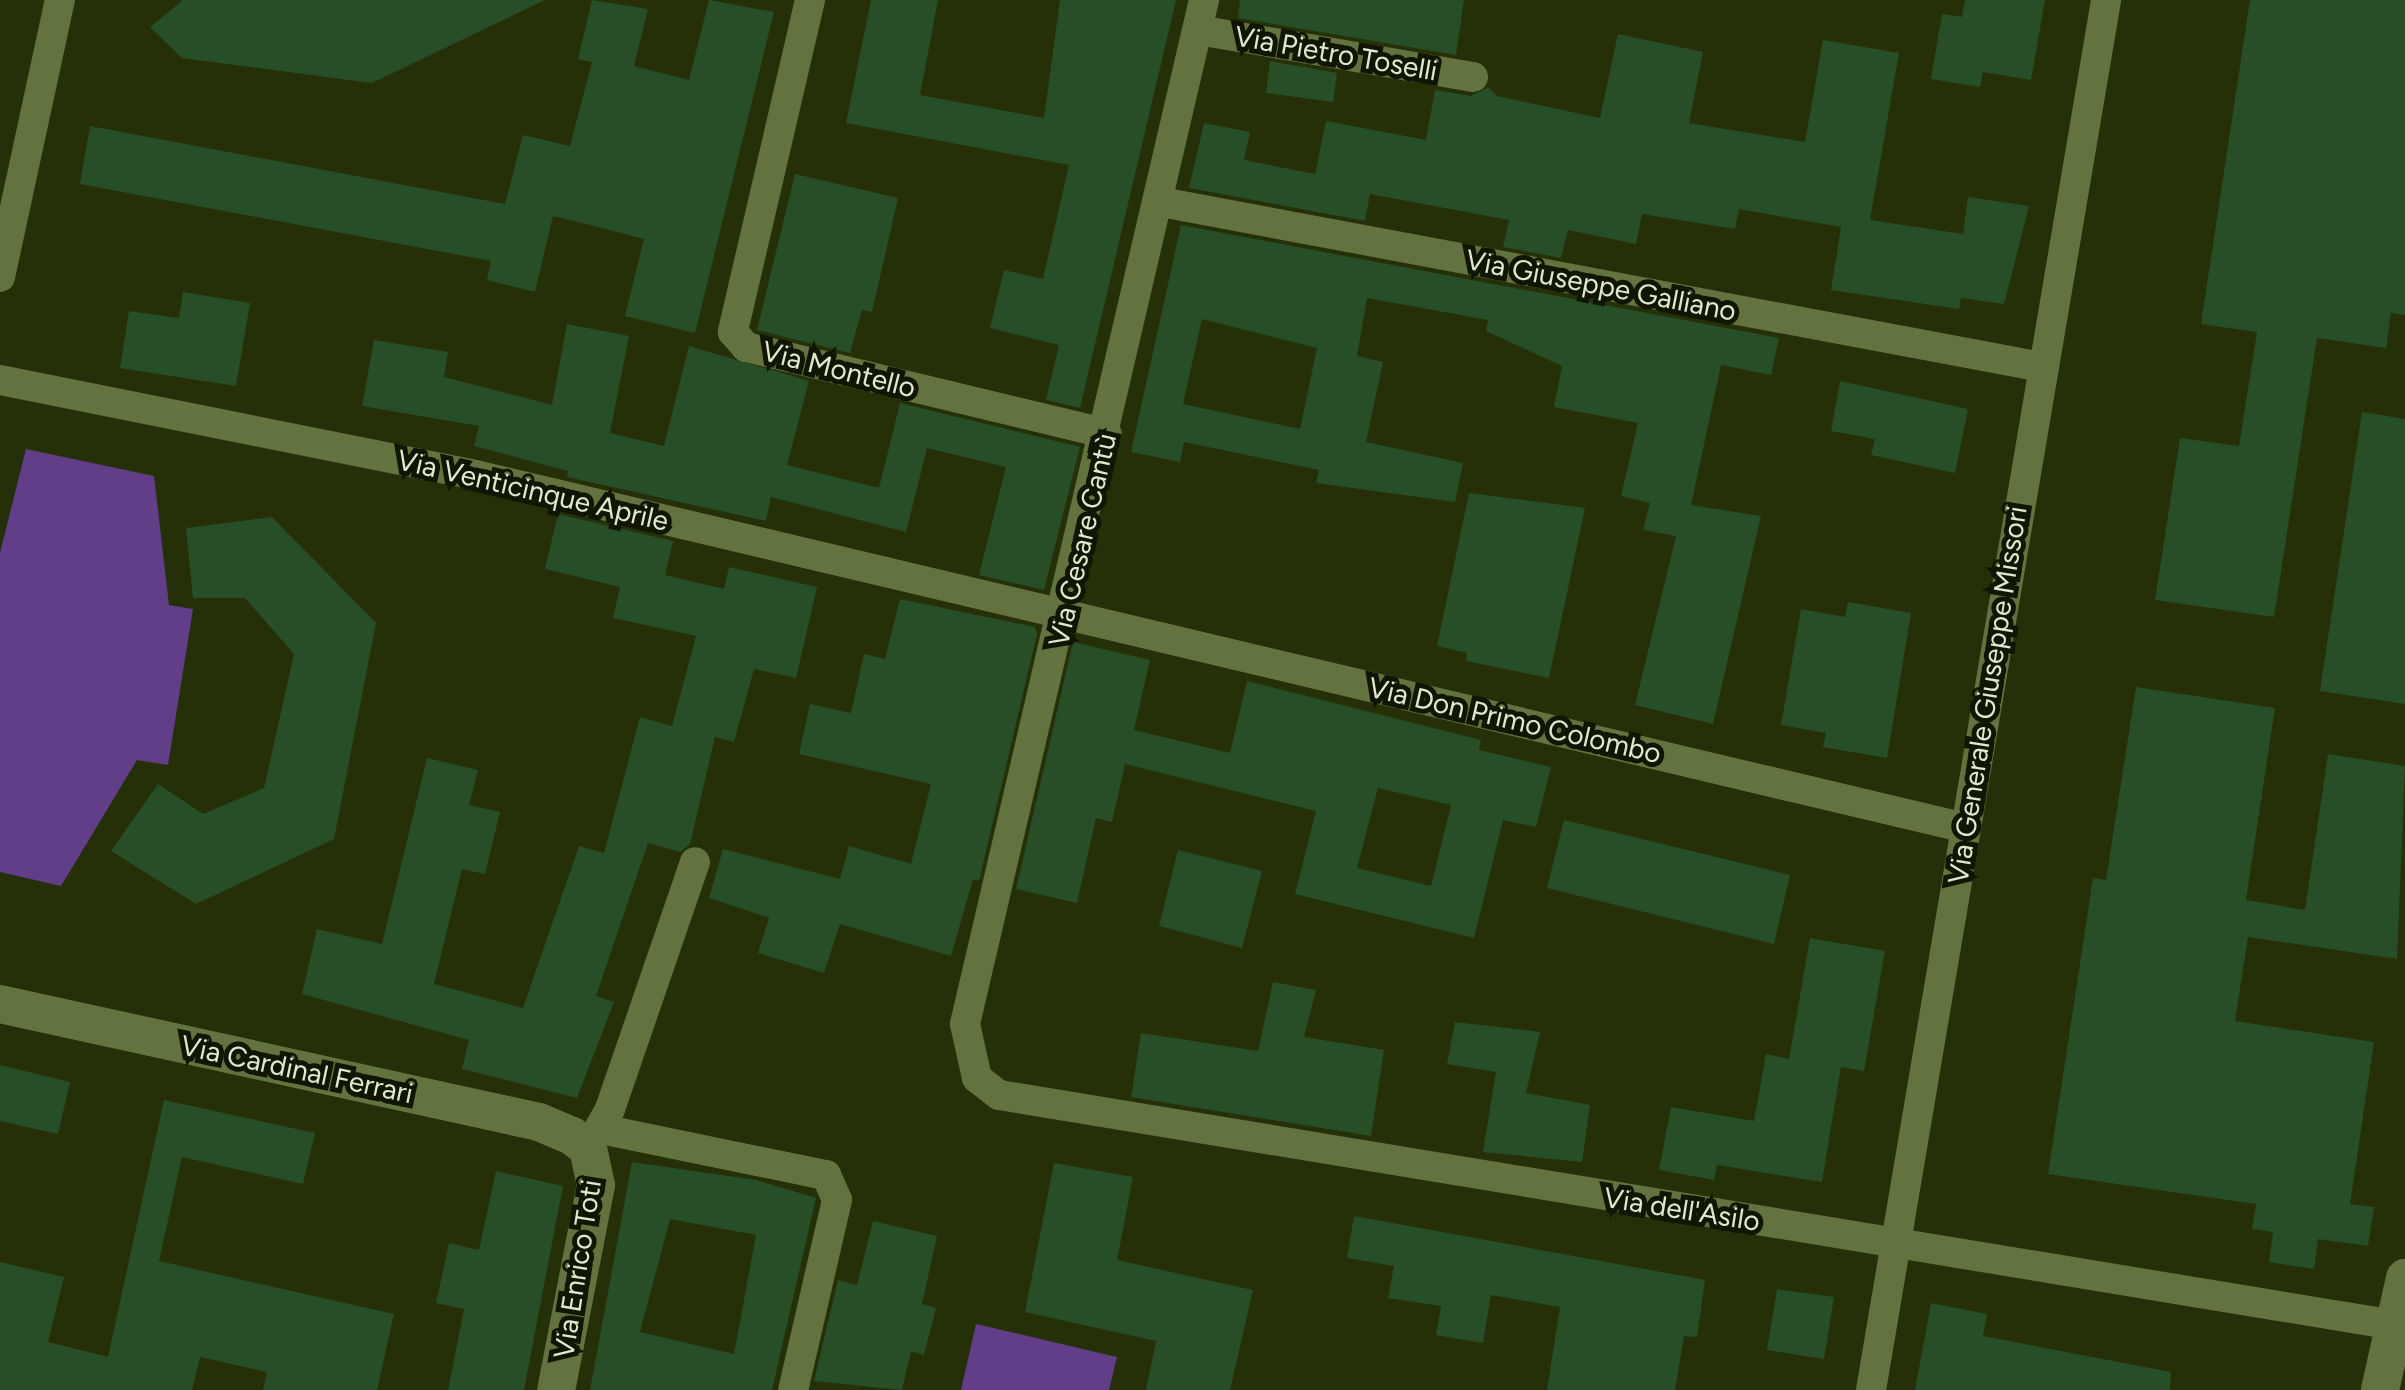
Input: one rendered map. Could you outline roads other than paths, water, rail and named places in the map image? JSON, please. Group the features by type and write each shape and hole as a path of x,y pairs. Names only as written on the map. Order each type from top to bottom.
{"street":[{"path":"0,276 60,0"},
{"name":"Via Montello","path":"810,0 733,332 746,347 1107,434"},
{"name":"Via Cesare Cantù","path":"977,1078 966,1024 1161,202 1204,0"},
{"name":"Via Generale Giuseppe Missori","path":"1871,1390 2106,0"},
{"name":"Via Pietro Toselli","path":"1198,30 1474,76"},
{"name":"Via Giuseppe Galliano","path":"1161,202 2042,367"},
{"name":"Via Venticinque Aprile","path":"0,380 476,475 1064,614"},
{"name":"Via Don Primo Colombo","path":"1064,614 1966,828"},
{"path":"695,862 595,1139 810,1166 826,1175 837,1200 794,1390"},
{"name":"Via Cardinal Ferrari","path":"0,1004 538,1122 595,1139"},
{"name":"Via dell'Asilo","path":"977,1078 998,1095 1894,1246 2394,1325"},
{"name":"Via Enrico Toti","path":"556,1390 596,1184 595,1139"},
{"path":"2380,1390 2405,1278"}]}
